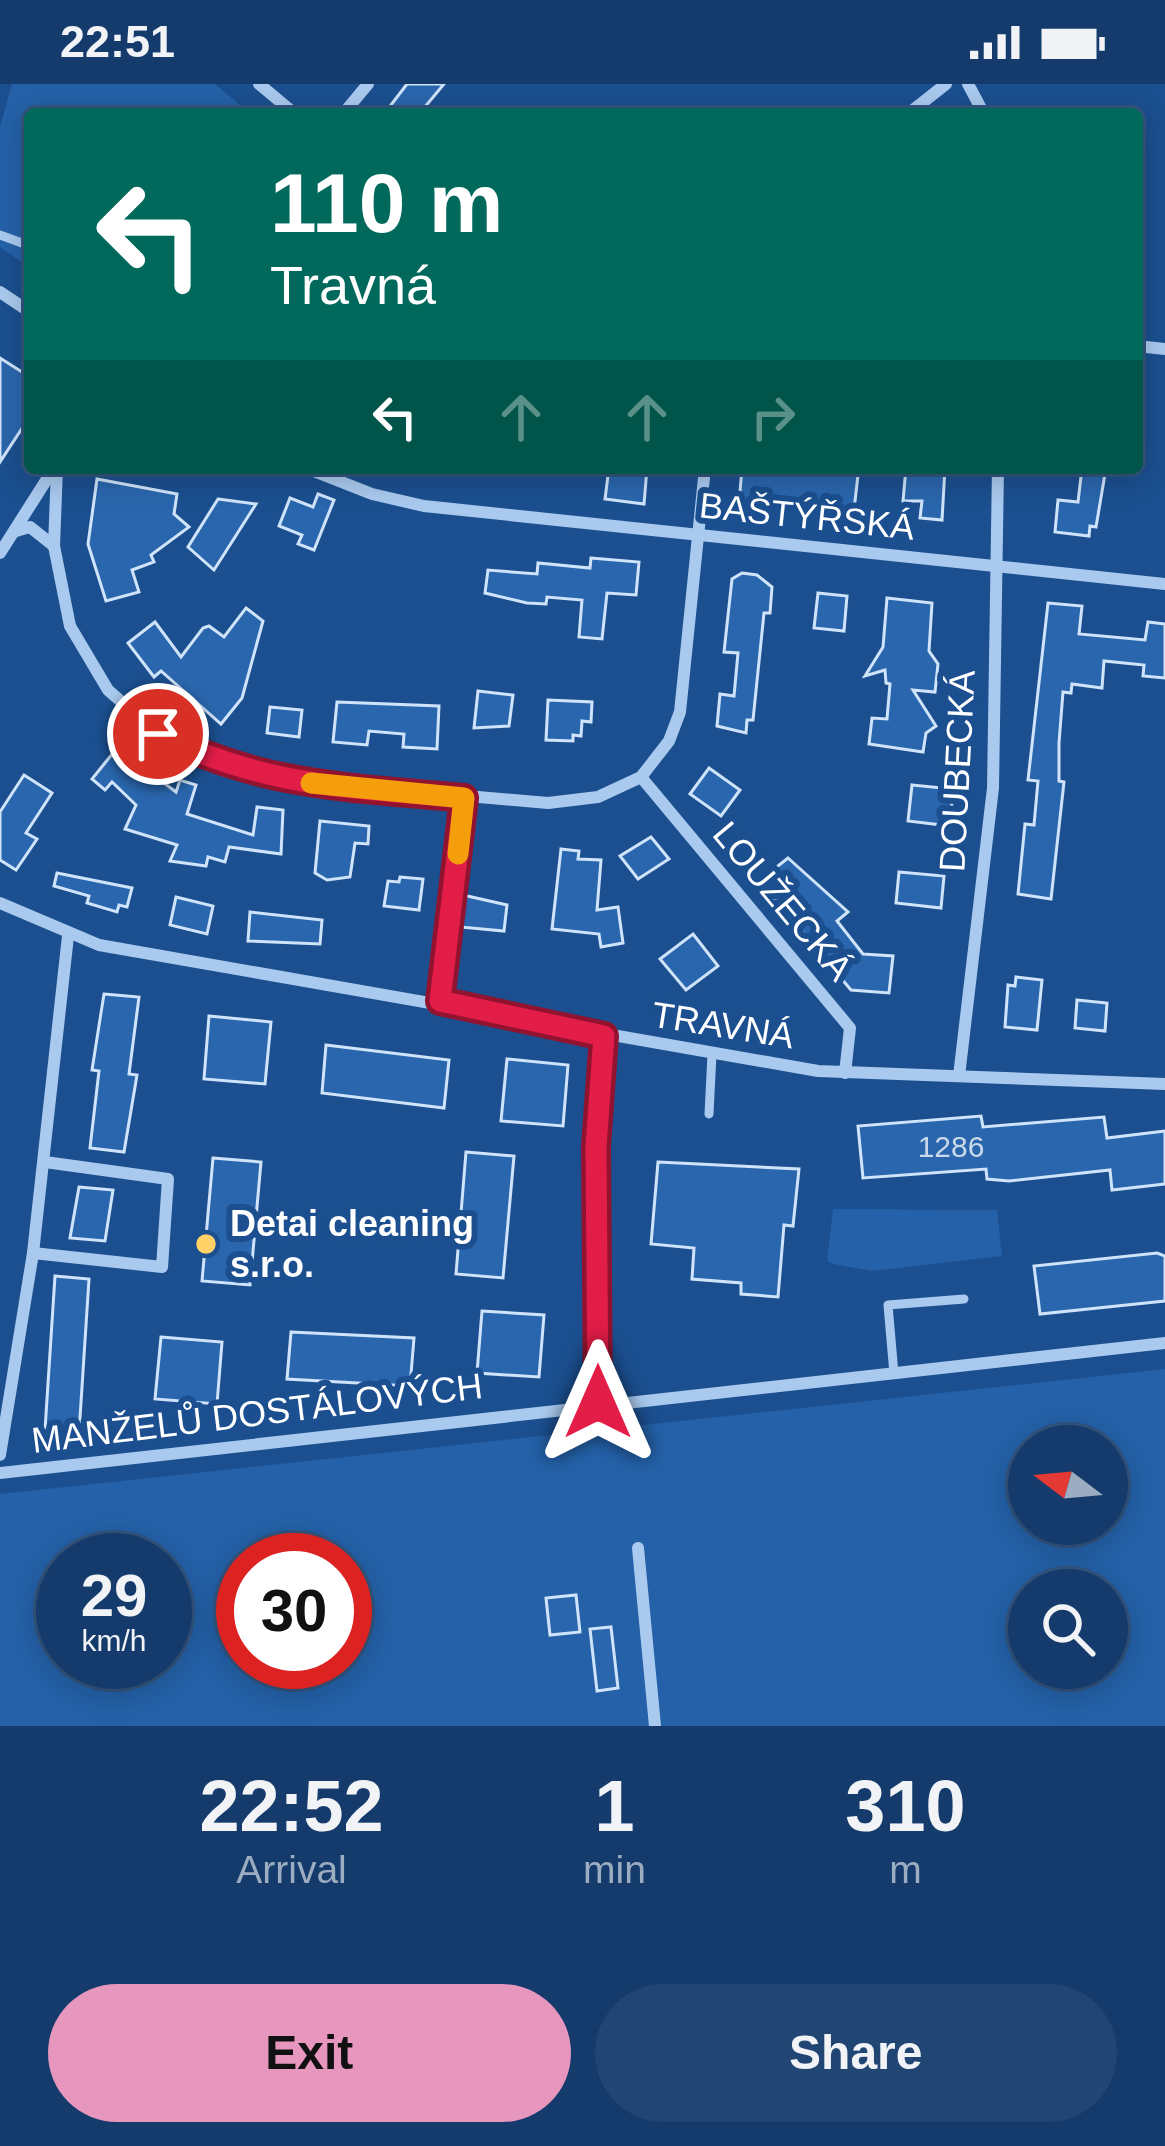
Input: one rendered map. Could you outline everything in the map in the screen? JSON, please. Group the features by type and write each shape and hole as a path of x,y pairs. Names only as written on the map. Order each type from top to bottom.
{"street":[{"path":"259,84 288,108"},
{"path":"348,108 368,84"},
{"path":"916,108 946,84"},
{"path":"0,553 52,474"},
{"path":"56,474 54,545 70,626 108,690 158,734 213,761 272,779 548,803 598,797 641,777 669,741 680,712 704,474"},
{"name":"BAŠTÝŘSKÁ","path":"321,474 372,494 424,506 1165,584"},
{"name":"DOUBECKÁ","path":"959,1076 993,788 998,474"},
{"path":"15,531 30,527 54,545"},
{"name":"LOUŽECKÁ","path":"641,777 850,1028 845,1073"},
{"path":"440,1001 464,798"},
{"name":"TRAVNÁ","path":"0,903 68,936 140,953 440,1001 712,1054 845,1073 1165,1084"},
{"path":"0,1455 33,1253 68,936"},
{"path":"598,1402 596,1146 604,1036"},
{"path":"33,1253 162,1267 168,1179 44,1162"},
{"name":"MANŽELŮ DOSTÁLOVÝCH","path":"0,1473 598,1402 1165,1342"},
{"path":"638,1548 656,1726"}],"lane":[{"path":"709,1114 712,1054"},
{"path":"894,1374 888,1305 964,1300"}],"shaded area":[{"path":"12,84 215,84 244,108 24,108 24,264 0,247 0,127"},
{"path":"833,1209 997,1210 1002,1256 872,1271 833,1264 827,1261"},
{"path":"1165,1369 1165,1726 0,1726 0,1494"}],"building":[{"path":"407,84 444,84 424,108 389,108"},
{"path":"0,358 24,373 24,425 0,462"},
{"path":"608,474 646,474 644,504 605,499"},
{"path":"741,474 858,475 854,510 820,510 821,506 782,499 781,507 739,503"},
{"path":"905,474 945,474 942,520 920,518 922,501 903,501"},
{"path":"1081,474 1105,474 1096,527 1090,526 1089,536 1055,532 1058,500 1078,502"},
{"path":"97,479 177,494 174,514 189,527 151,555 154,562 132,570 139,592 106,601 88,544"},
{"path":"318,494 334,500 314,550 298,544 302,535 279,526 290,498 313,507"},
{"path":"218,499 256,504 214,570 188,547"},
{"path":"591,558 639,562 636,595 607,593 602,639 579,637 582,600 547,597 546,604 527,603 485,593 488,570 537,574 538,563 590,568"},
{"path":"742,573 757,575 772,587 770,613 764,613 753,720 747,720 746,733 717,726 720,694 734,696 738,653 724,652 732,579"},
{"path":"818,593 847,596 844,631 814,628"},
{"path":"887,598 932,603 929,651 938,664 935,692 913,690 936,726 926,733 923,752 869,744 872,718 887,719 890,684 885,670 865,676 883,647"},
{"path":"1048,603 1082,606 1079,634 1145,640 1148,622 1165,624 1165,678 1143,676 1144,665 1104,661 1102,688 1072,684 1071,693 1063,692 1059,781 1064,782 1051,899 1018,894 1025,824 1034,825 1038,781 1028,780"},
{"path":"246,608 263,621 242,698 221,724 161,671 154,677 128,643 155,622 181,657 203,628 209,626 224,637"},
{"path":"478,691 513,695 509,726 474,728"},
{"path":"548,700 592,702 591,722 582,721 581,736 573,735 573,741 546,740"},
{"path":"337,702 439,706 437,749 403,747 404,734 369,731 367,745 333,742"},
{"path":"270,707 302,710 299,737 267,733"},
{"path":"117,748 176,792 180,780 196,785 187,814 253,835 257,807 283,810 281,854 229,847 225,862 208,857 206,866 170,861 177,845 125,829 136,805 112,782 105,790 92,779"},
{"path":"709,768 740,790 721,816 690,794"},
{"path":"24,775 52,793 26,833 37,839 16,870 0,860 0,812"},
{"path":"912,785 953,789 950,826 908,821"},
{"path":"320,821 369,826 368,844 355,843 350,877 327,880 315,873"},
{"path":"651,837 669,859 638,879 620,856"},
{"path":"561,849 579,851 578,859 601,860 597,910 618,907 623,943 601,947 599,934 552,929"},
{"path":"788,858 848,912 837,921 863,954 893,956 889,993 851,990 759,881"},
{"path":"899,872 944,876 941,908 896,903"},
{"path":"57,873 132,888 127,907 119,905 117,912 87,903 89,896 54,886"},
{"path":"400,877 423,879 419,910 384,906 388,881 399,882"},
{"path":"463,895 507,905 504,931 460,927"},
{"path":"176,897 213,906 207,934 170,925"},
{"path":"250,912 322,920 320,944 248,941"},
{"path":"693,934 718,966 686,990 660,959"},
{"path":"1016,977 1042,980 1037,1030 1005,1027 1008,985 1015,986"},
{"path":"104,994 139,997 129,1074 137,1075 124,1152 90,1148 99,1071 92,1070"},
{"path":"1077,1000 1107,1003 1105,1031 1075,1028"},
{"path":"209,1016 271,1022 265,1084 204,1079"},
{"path":"326,1045 449,1060 444,1108 322,1093"},
{"path":"507,1059 568,1065 563,1126 501,1121"},
{"path":"981,1116 983,1127 1104,1117 1107,1138 1165,1131 1165,1184 1112,1190 1110,1170 1009,1181 987,1179 986,1169 863,1178 858,1126"},
{"path":"466,1152 514,1156 503,1278 456,1274"},
{"path":"213,1158 261,1162 250,1285 202,1281"},
{"path":"658,1162 799,1169 793,1226 784,1225 778,1297 741,1294 741,1283 692,1279 694,1248 651,1244"},
{"path":"79,1187 113,1190 105,1241 70,1238"},
{"path":"1157,1253 1165,1256 1165,1301 1040,1314 1034,1266"},
{"path":"55,1276 89,1279 79,1433 45,1430"},
{"path":"482,1311 544,1315 539,1377 477,1373"},
{"path":"291,1332 414,1338 410,1386 287,1379"},
{"path":"161,1337 222,1342 217,1404 155,1399"},
{"path":"576,1595 580,1632 550,1635 546,1598"},
{"path":"611,1627 618,1688 597,1691 590,1629"}],"slow traffic":[{"path":"311,783 464,798 458,854"}],"place":[{"name":"Detai cleaning s.r.o.","path":"206,1244"}],"route":[{"path":"158,734 213,761 272,779 464,798 440,1001 604,1036 596,1146 598,1402"}]}
